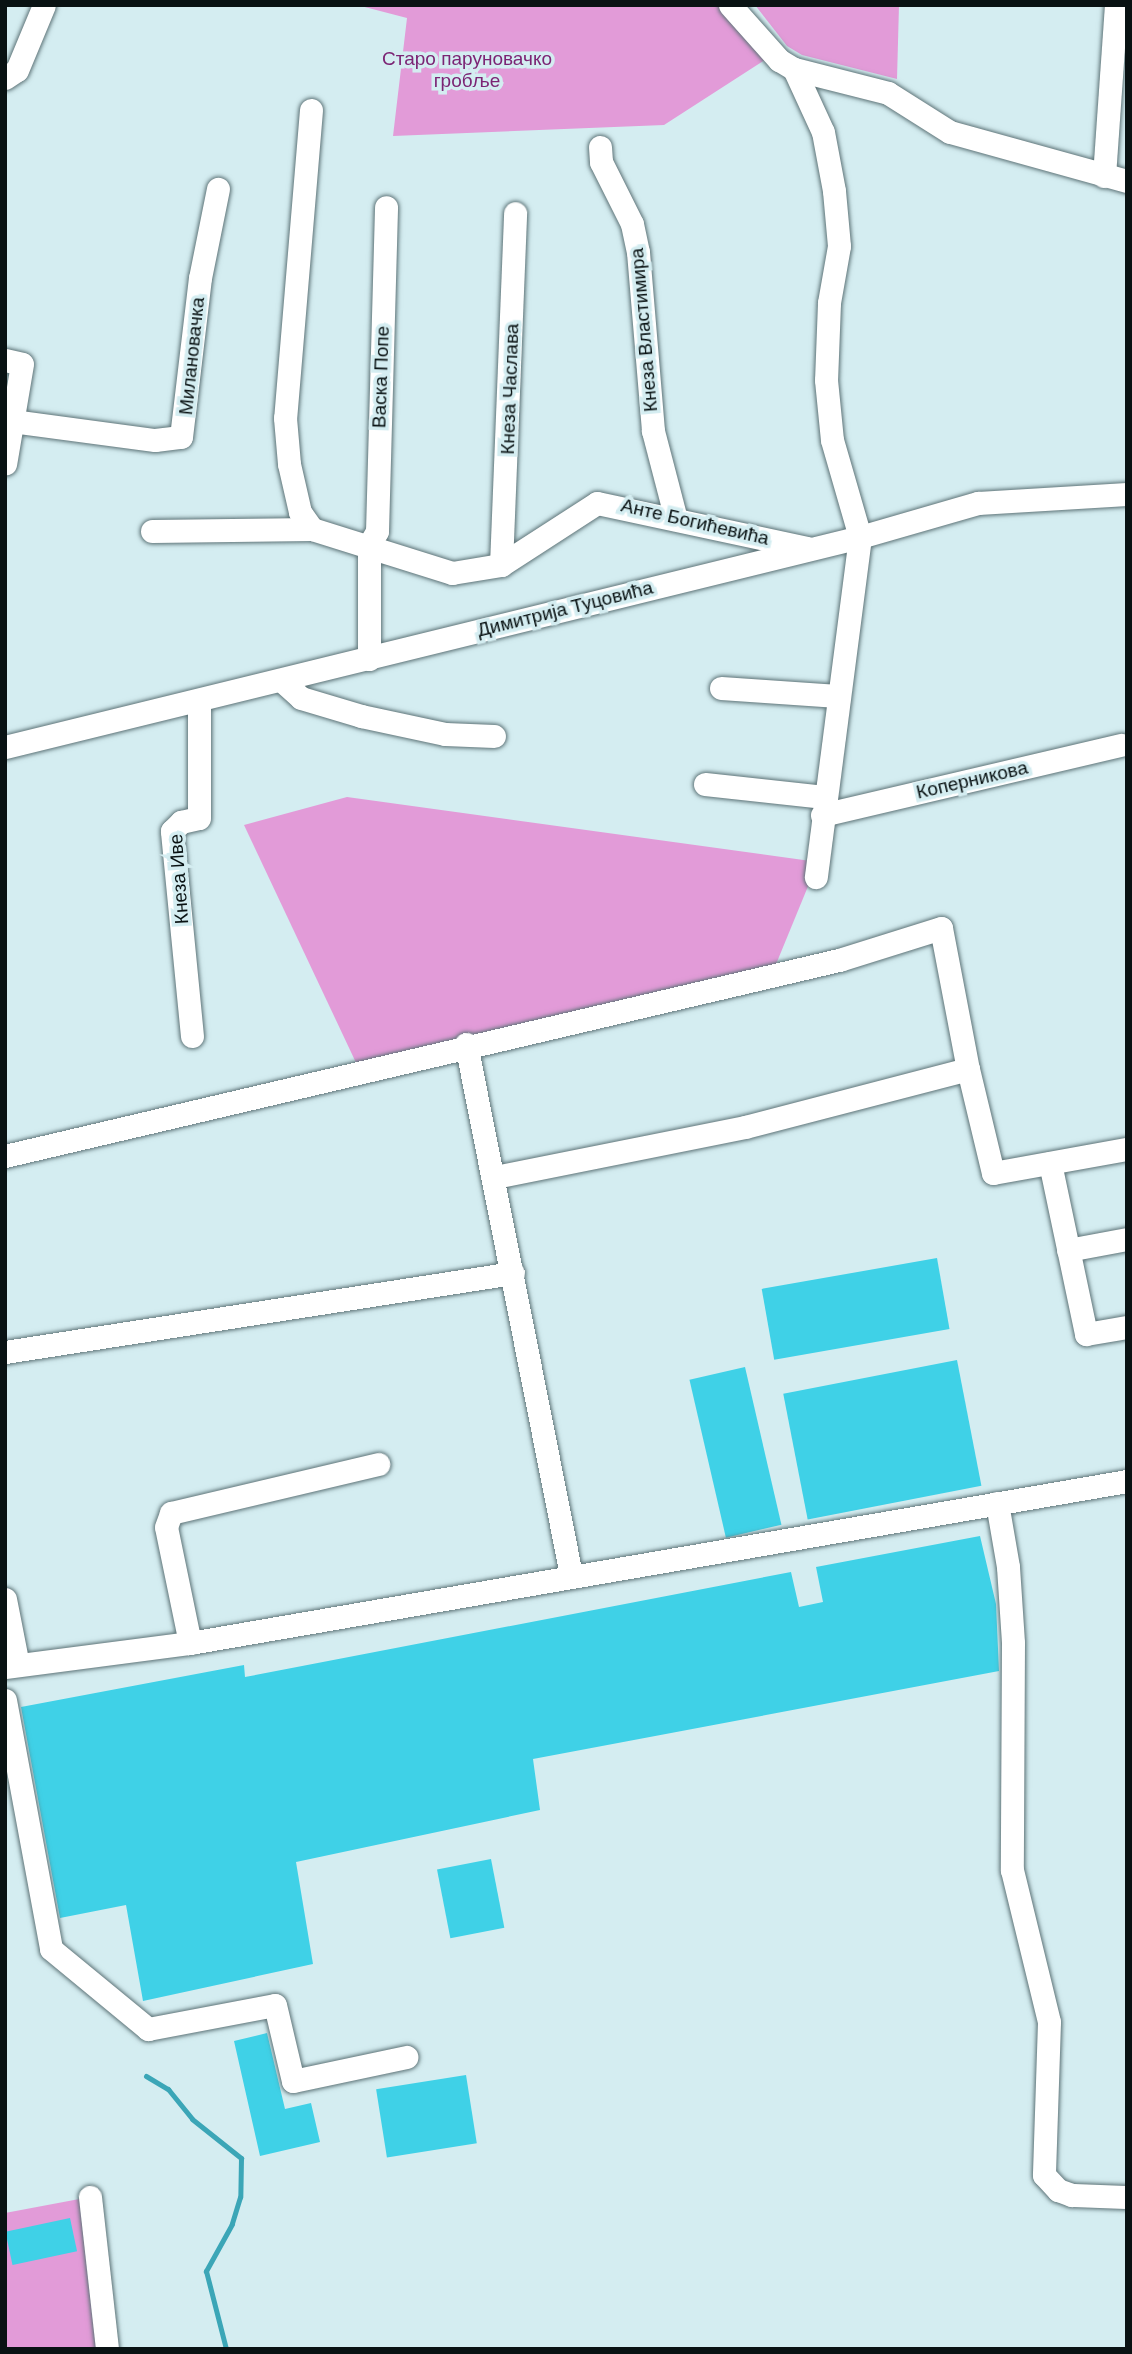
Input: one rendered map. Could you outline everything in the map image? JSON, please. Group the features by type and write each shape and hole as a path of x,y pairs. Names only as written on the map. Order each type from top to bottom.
{"street":[{"path":"5,78 17,70 44,5"},
{"path":"730,5 779,60 794,69 888,93 950,132 1127,181"},
{"path":"1104,176 1116,5"},
{"path":"794,69 823,132"},
{"path":"817,877 823,806 860,537 832,440 825,340 839,246 823,132 827,101 847,82"},
{"path":"311,110 285,418 289,464 300,512 312,529"},
{"name":"Кнеза Властимира","path":"600,147 601,162 632,224 638,252 653,431 676,519"},
{"name":"Милановачка","path":"12,421 155,440 181,437 200,278 218,189"},
{"name":"Васка Попе","path":"369,659 369,545 377,531 386,207"},
{"name":"Кнеза Часлава","path":"501,565 516,213"},
{"path":"5,360 22,364 5,464"},
{"name":"Димитрија Туцовића","path":"5,747 860,537 1003,499 1127,494"},
{"name":"Анте Богићевића","path":"152,531 312,529 452,573 501,565 597,502 810,549"},
{"path":"281,680 301,698 361,716 445,734 494,736"},
{"path":"721,688 838,696"},
{"name":"Кнеза Иве","path":"192,1036 172,831 181,822 200,818 200,700"},
{"name":"Коперникова","path":"705,784 823,806 1121,745"},
{"path":"5,1156 466,1044 839,960 941,928 968,1069 993,1173 1127,1149"},
{"path":"466,1044 495,1177 571,1575"},
{"path":"495,1177 745,1127 968,1069"},
{"path":"1050,1163 1086,1334 1127,1327"},
{"path":"1068,1250 1127,1239"},
{"path":"5,1352 513,1273"},
{"path":"190,1643 166,1527 171,1513 377,1464"},
{"path":"5,1599 12,1666 190,1643 1127,1481"},
{"path":"997,1503 1008,1567 1013,1643 1012,1870 1048,2014 1044,2175 1058,2190 1072,2195 1127,2197"},
{"path":"5,1700 51,1949 148,2029 275,2005 293,2081 406,2057"},
{"path":"90,2197 107,2349"}],"green space":[{"name":"Старо паруновачко гробље","path":"357,5 722,5 768,58 664,125 393,136 407,18"},
{"path":"755,5 899,5 897,79 802,55 787,46"},
{"path":"347,797 818,862 772,974 359,1069 244,825"},
{"path":"90,2197 107,2349 5,2349 5,2213"}],"building":[{"path":"937,1258 950,1329 774,1360 762,1289"},
{"path":"957,1360 981,1486 808,1519 783,1394"},
{"path":"745,1367 781,1525 726,1538 689,1380"},
{"path":"980,1536 996,1604 999,1671 533,1759 540,1810 296,1862 313,1964 143,2001 126,1905 60,1918 21,1707 244,1665 245,1677 791,1572 799,1607 823,1602 816,1567"},
{"path":"491,1859 504,1928 450,1938 437,1869"},
{"path":"267,2033 285,2109 311,2103 320,2142 260,2156 234,2041"},
{"path":"466,2075 477,2143 387,2157 376,2089"},
{"path":"70,2218 77,2251 13,2265 5,2232"}],"waterway":[{"path":"146,2076 168,2089 192,2119 241,2158 240,2197 232,2224 206,2271 226,2349"}]}
